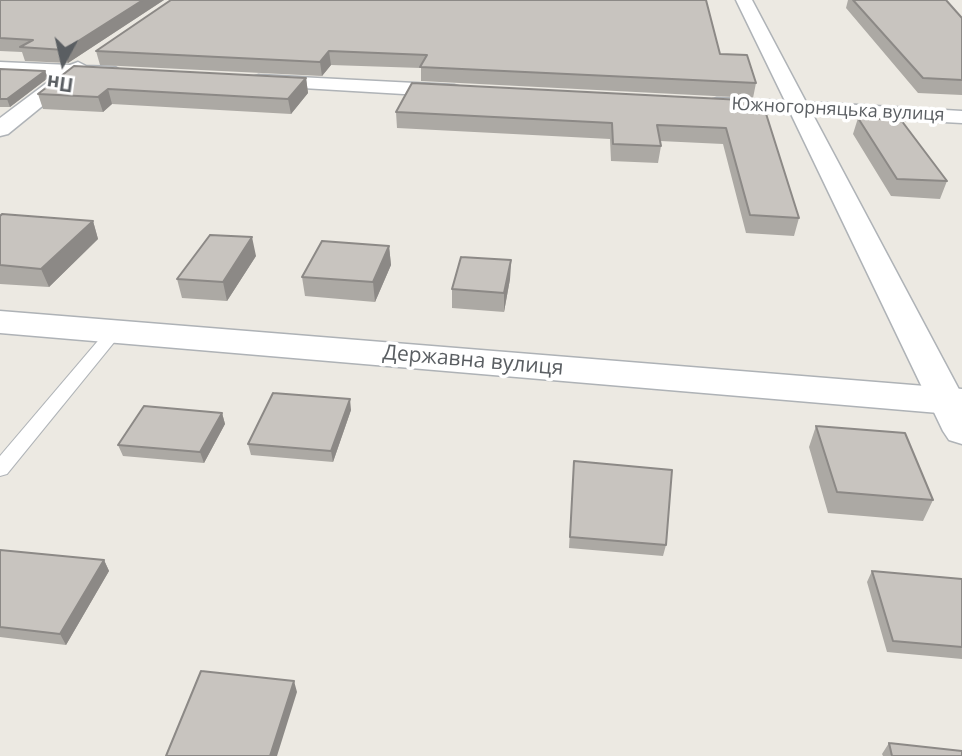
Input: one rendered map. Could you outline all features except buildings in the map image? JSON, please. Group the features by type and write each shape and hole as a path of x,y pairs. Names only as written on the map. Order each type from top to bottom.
{"main road":[{"name":"Державна вулиця","path":"0,322 957,411"}],"street":[{"name":"Державна вулиця","path":"744,0 957,411"},
{"path":"0,129 95,57"},
{"path":"0,68 129,74"},
{"path":"241,80 478,92"},
{"name":"Южногорняцька вулиця","path":"700,103 962,117"}],"lane":[{"path":"0,468 114,331"}]}
